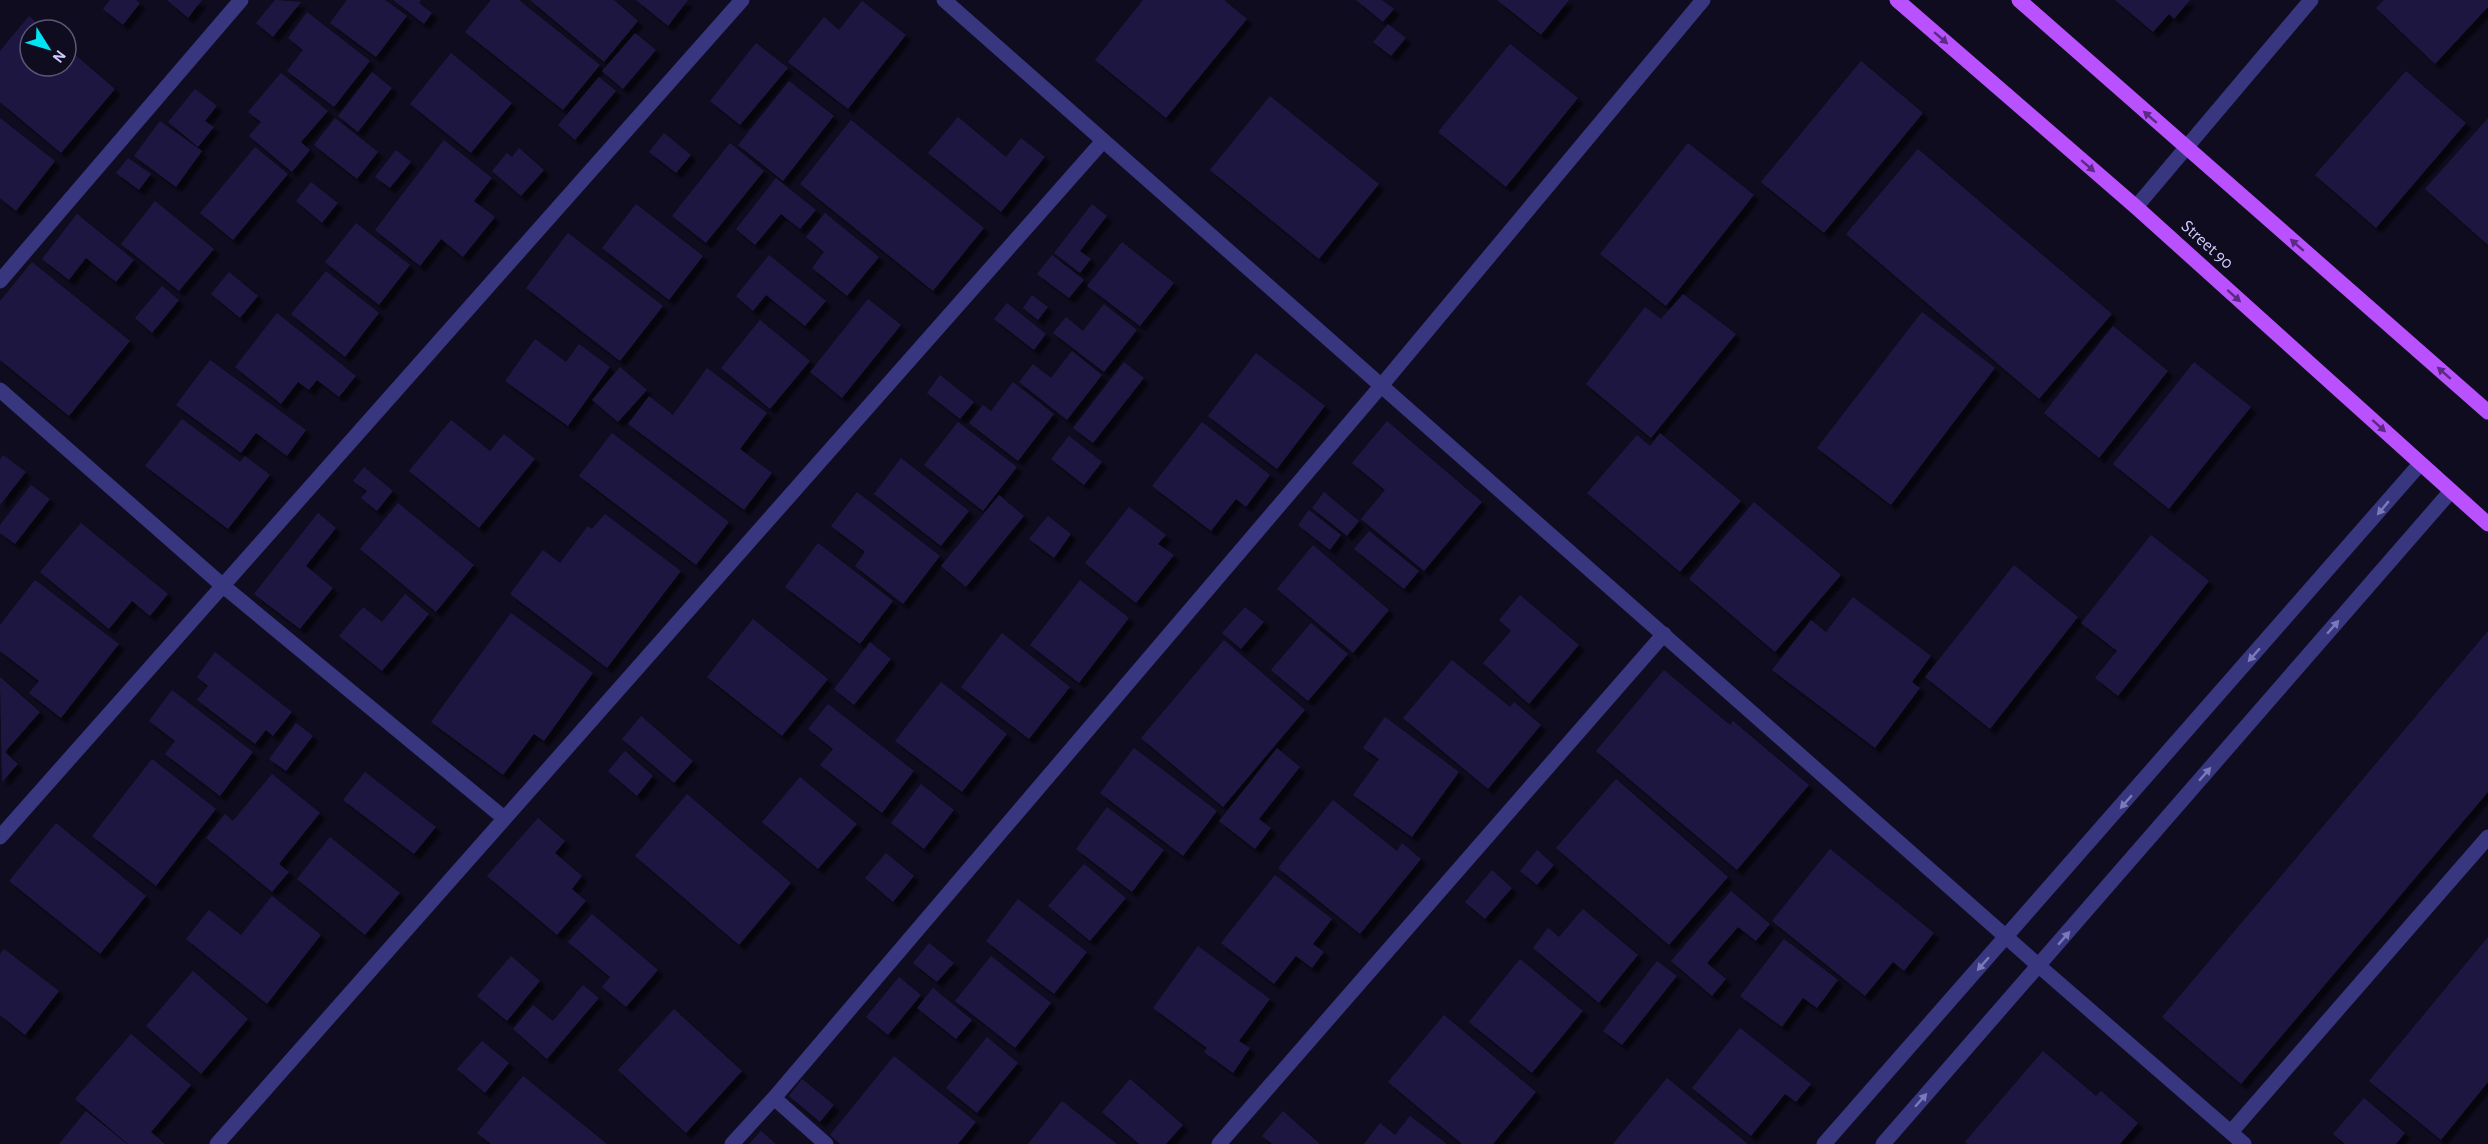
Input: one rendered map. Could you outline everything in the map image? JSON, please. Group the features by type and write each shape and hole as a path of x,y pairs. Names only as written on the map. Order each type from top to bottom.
{"main road":[{"name":"Street 90","path":"1897,0 2136,207 2488,524"},
{"path":"2019,0 2488,412"}],"street":[{"path":"0,281 241,0"},
{"path":"0,837 742,0"},
{"path":"944,0 2006,938 2244,1144"},
{"path":"732,1144 774,1098 1381,386 1703,0"},
{"path":"2136,207 2311,0"},
{"path":"217,1144 1103,141"},
{"path":"0,390 222,585 504,818"},
{"path":"1824,1144 2420,464"},
{"path":"1883,1144 2451,491"},
{"path":"1219,1144 1664,634"},
{"path":"2231,1132 2488,837"},
{"path":"774,1098 826,1144"}],"building":[{"path":"110,0 136,0 140,3 123,25 103,9"},
{"path":"167,0 202,0 188,18"},
{"path":"275,0 301,2 273,37 256,23"},
{"path":"347,0 385,0 407,16 376,57 330,23"},
{"path":"393,0 421,0 419,3 432,13 424,24"},
{"path":"491,0 519,0 600,65 563,110 465,32"},
{"path":"530,0 614,0 638,21 604,62"},
{"path":"636,0 688,0 668,26"},
{"path":"1143,0 1224,0 1247,19 1166,118 1095,60"},
{"path":"1356,0 1382,0 1394,9 1383,22"},
{"path":"1497,0 1569,0 1541,35"},
{"path":"2115,0 2190,0 2174,19 2169,14 2153,32"},
{"path":"2384,0 2488,0 2488,7 2435,64 2376,8"},
{"path":"862,1 906,35 848,109 788,62 824,17 839,30"},
{"path":"307,12 370,61 334,107 287,71 303,50 288,38"},
{"path":"1388,24 1406,38 1391,56 1373,42"},
{"path":"18,29 18,78 78,78 78,57 115,89 61,153 0,102 0,51"},
{"path":"635,33 656,50 623,89 602,71"},
{"path":"756,43 788,68 740,125 710,101"},
{"path":"1510,44 1578,98 1506,187 1438,132"},
{"path":"451,53 512,103 471,153 410,104"},
{"path":"1861,61 1923,113 1824,233 1761,182"},
{"path":"2406,71 2466,123 2376,228 2315,175"},
{"path":"372,72 392,88 358,132 338,116"},
{"path":"281,73 328,111 301,142 310,150 292,172 249,136 261,122 248,112"},
{"path":"599,77 616,91 575,140 558,125"},
{"path":"789,81 834,116 783,181 738,145"},
{"path":"195,89 217,106 205,121 214,127 198,147 168,122"},
{"path":"1270,96 1379,184 1319,259 1210,170"},
{"path":"958,117 1006,157 1021,138 1045,157 1001,212 928,153"},
{"path":"0,118 55,161 16,211 0,198"},
{"path":"335,118 378,152 357,179 314,145"},
{"path":"2488,118 2488,245 2425,189"},
{"path":"851,120 984,228 933,291 800,184"},
{"path":"160,121 202,151 176,187 134,156"},
{"path":"664,133 691,155 676,173 649,152"},
{"path":"444,140 492,178 474,201 495,217 463,257 441,239 420,266 375,230"},
{"path":"730,143 764,171 706,243 672,216"},
{"path":"1688,143 1754,195 1666,306 1600,254"},
{"path":"255,147 288,174 233,240 200,213"},
{"path":"519,148 544,170 521,196 492,171 507,153 512,157"},
{"path":"1918,149 2112,314 2039,399 1846,234"},
{"path":"396,150 411,162 390,188 375,177"},
{"path":"128,158 151,174 139,190 116,173"},
{"path":"776,178 816,210 800,229 781,214 755,245 736,229"},
{"path":"311,182 338,203 322,223 296,201"},
{"path":"155,201 214,249 179,291 121,244"},
{"path":"636,204 703,256 669,300 602,248"},
{"path":"1092,204 1107,216 1080,251 1091,259 1080,273 1054,253"},
{"path":"825,213 879,257 847,296 812,268 824,252 806,237"},
{"path":"77,214 134,260 116,282 86,258 69,280 42,259"},
{"path":"356,223 410,265 379,305 325,262"},
{"path":"568,233 663,306 620,361 526,288"},
{"path":"1122,242 1174,283 1140,326 1087,286"},
{"path":"769,255 826,301 805,326 766,295 753,311 736,296"},
{"path":"1052,255 1084,280 1069,298 1037,274"},
{"path":"32,262 130,341 69,416 0,360 0,301"},
{"path":"326,271 379,313 345,357 291,314"},
{"path":"229,272 258,296 240,318 211,294"},
{"path":"162,286 179,300 152,333 135,318"},
{"path":"1683,294 1736,334 1651,438 1586,384 1645,307 1661,319"},
{"path":"1032,295 1048,307 1038,320 1023,308"},
{"path":"868,299 901,325 842,398 810,372"},
{"path":"1007,303 1046,334 1034,350 994,319"},
{"path":"1104,304 1137,330 1104,372 1053,333 1066,317 1083,331"},
{"path":"1922,312 1995,368 1891,505 1817,448"},
{"path":"277,313 356,376 339,397 317,380 309,390 298,382 281,404 235,367"},
{"path":"760,320 810,361 770,409 721,368"},
{"path":"2113,326 2168,371 2099,458 2044,413"},
{"path":"535,339 566,362 579,344 610,367 568,426 505,381"},
{"path":"1072,351 1102,375 1067,420 1019,382 1033,364 1051,378"},
{"path":"1256,353 1325,406 1277,469 1208,416"},
{"path":"210,360 306,430 287,456 256,433 241,453 176,405"},
{"path":"1124,362 1144,378 1093,443 1073,428"},
{"path":"2194,362 2251,407 2169,509 2113,464"},
{"path":"620,367 647,390 618,422 592,400"},
{"path":"707,368 767,413 740,449 772,473 744,510 628,424 649,396 673,415"},
{"path":"940,375 974,402 960,419 927,393"},
{"path":"1013,382 1054,414 1018,461 969,423 983,405 991,411"},
{"path":"182,419 240,462 245,456 270,475 228,529 145,466"},
{"path":"451,420 490,451 504,434 535,459 479,528 409,471"},
{"path":"1387,421 1482,502 1424,571 1361,519 1385,490 1352,463"},
{"path":"958,422 1017,467 983,511 924,465"},
{"path":"1202,422 1270,475 1246,507 1236,499 1211,531 1152,486"},
{"path":"612,433 729,522 696,565 579,476"},
{"path":"1660,433 1741,501 1680,572 1587,493 1637,435 1650,446"},
{"path":"1069,436 1102,462 1084,485 1051,459"},
{"path":"3,455 26,472 0,505 0,459"},
{"path":"901,458 969,511 941,546 874,494"},
{"path":"364,467 393,491 377,511 361,498 367,491 353,481"},
{"path":"31,485 50,499 15,544 0,533 0,525"},
{"path":"857,492 940,556 903,604 855,566 865,552 831,526"},
{"path":"1324,492 1359,521 1347,536 1312,508"},
{"path":"999,495 1024,516 966,587 941,566"},
{"path":"1754,502 1841,575 1775,652 1689,579"},
{"path":"398,503 474,565 436,612 360,549"},
{"path":"1129,507 1166,535 1158,544 1174,555 1136,603 1085,563"},
{"path":"1309,510 1341,535 1330,550 1298,525"},
{"path":"318,513 336,528 306,566 333,588 300,629 254,594"},
{"path":"605,514 681,571 607,668 510,594 543,550 560,563 588,526 592,529"},
{"path":"1048,516 1071,534 1054,558 1029,539"},
{"path":"81,523 168,594 150,616 132,601 109,629 40,572"},
{"path":"1369,531 1419,571 1404,589 1354,549"},
{"path":"2151,535 2209,581 2118,696 2095,678 2117,651 2081,623"},
{"path":"818,543 893,601 860,644 785,587"},
{"path":"1313,545 1389,610 1353,653 1277,589"},
{"path":"2014,565 2078,617 1990,729 1925,677"},
{"path":"35,580 119,644 61,718 29,693 39,681 0,651 0,625"},
{"path":"1080,580 1129,618 1079,683 1030,645"},
{"path":"405,594 429,614 382,671 339,636 363,607 382,622"},
{"path":"1520,595 1579,645 1529,704 1483,663 1511,631 1499,620"},
{"path":"1853,597 1931,656 1912,682 1920,688 1875,748 1772,670 1811,620 1826,632"},
{"path":"1245,607 1264,622 1241,649 1222,633"},
{"path":"511,613 593,673 544,741 534,734 503,775 431,722"},
{"path":"753,619 828,679 782,736 707,677"},
{"path":"1311,623 1348,654 1308,701 1271,670"},
{"path":"2488,631 2488,792 2241,1084 2162,1017"},
{"path":"1002,633 1070,687 1029,739 961,687"},
{"path":"1224,640 1305,710 1223,807 1141,738"},
{"path":"870,642 891,659 854,705 834,689"},
{"path":"215,652 292,712 273,736 266,730 255,744 197,700 208,686 197,677"},
{"path":"1452,660 1510,707 1514,702 1541,725 1488,789 1403,718"},
{"path":"1664,670 1730,725 1733,721 1809,785 1737,870 1596,751"},
{"path":"0,677 40,712 5,752 18,764 2,782"},
{"path":"941,682 1007,734 962,792 895,741"},
{"path":"172,690 253,752 220,796 165,754 175,741 149,721"},
{"path":"828,704 914,771 882,813 820,765 833,749 808,729"},
{"path":"641,716 693,761 674,783 622,739"},
{"path":"1385,717 1459,772 1412,837 1353,795 1379,759 1363,748"},
{"path":"296,723 313,736 286,771 269,759"},
{"path":"1134,748 1217,811 1183,856 1100,793"},
{"path":"1277,748 1300,767 1259,819 1271,828 1255,849 1219,821"},
{"path":"625,751 653,776 637,796 608,771"},
{"path":"152,759 216,809 156,886 92,836"},
{"path":"365,772 436,827 414,854 343,800"},
{"path":"272,774 320,813 279,864 289,872 272,892 206,838 225,814 233,821"},
{"path":"800,777 857,824 818,869 762,822"},
{"path":"1616,779 1728,877 1669,945 1556,848"},
{"path":"921,784 954,810 924,849 891,823"},
{"path":"687,794 791,883 739,945 635,856"},
{"path":"1333,800 1397,851 1402,843 1421,859 1360,934 1278,868"},
{"path":"1107,807 1164,850 1132,892 1076,849"},
{"path":"538,818 565,841 555,853 582,876 572,889 586,901 557,935 487,876"},
{"path":"56,823 146,896 100,954 9,881"},
{"path":"330,837 400,893 365,935 297,879"},
{"path":"1830,849 1934,933 1904,971 1893,962 1865,996 1772,921"},
{"path":"1537,850 1554,865 1537,885 1520,871"},
{"path":"886,853 914,876 893,902 865,878"},
{"path":"1084,864 1126,898 1090,941 1048,906"},
{"path":"1492,870 1512,888 1485,919 1465,902"},
{"path":"1275,875 1332,919 1313,944 1324,952 1312,968 1296,956 1274,984 1221,943"},
{"path":"1731,891 1770,924 1756,941 1738,927 1707,963 1726,979 1712,996 1671,961"},
{"path":"272,896 321,935 267,1004 186,939 209,910 241,935"},
{"path":"1018,899 1087,952 1054,994 986,941"},
{"path":"1583,909 1638,955 1599,1003 1533,948 1548,928 1559,937"},
{"path":"592,914 658,970 626,1007 602,987 610,977 568,942"},
{"path":"2488,937 2488,1082 2441,1140 2369,1081"},
{"path":"1784,939 1838,980 1817,1008 1803,998 1782,1027 1740,996"},
{"path":"929,943 954,963 937,982 913,963"},
{"path":"1198,946 1270,999 1239,1041 1250,1048 1233,1073 1204,1052 1207,1048 1153,1008"},
{"path":"4,949 59,991 25,1035 0,1015 0,954"},
{"path":"511,956 540,981 507,1021 477,996"},
{"path":"991,956 1051,1003 1015,1048 955,1001"},
{"path":"1520,959 1583,1011 1532,1073 1469,1022"},
{"path":"1657,961 1677,976 1622,1045 1603,1031"},
{"path":"193,971 248,1019 201,1074 146,1026"},
{"path":"899,977 921,995 888,1035 866,1017"},
{"path":"583,985 599,998 547,1059 513,1029 533,1005 553,1021"},
{"path":"933,988 972,1020 956,1039 917,1008"},
{"path":"674,1009 742,1071 686,1133 618,1070"},
{"path":"1444,1015 1536,1092 1493,1144 1462,1144 1388,1082"},
{"path":"1740,1028 1811,1084 1796,1102 1785,1094 1751,1136 1692,1088"},
{"path":"131,1034 191,1085 151,1132 165,1144 128,1144 75,1099"},
{"path":"987,1037 1018,1063 977,1113 946,1088"},
{"path":"482,1041 509,1063 485,1093 457,1069"},
{"path":"2043,1051 2096,1096 2101,1091 2138,1123 2120,1144 1968,1144 1965,1142"},
{"path":"894,1056 976,1122 958,1144 840,1144 830,1135"},
{"path":"523,1076 607,1144 491,1144 477,1133"},
{"path":"1667,1078 1748,1144 1613,1144"},
{"path":"802,1079 834,1105 820,1122 789,1096"},
{"path":"1130,1079 1183,1125 1166,1144 1139,1144 1102,1112"},
{"path":"2364,1098 2405,1133 2396,1144 2345,1144 2333,1134"},
{"path":"1062,1101 1117,1144 1028,1144"},
{"path":"86,1111 127,1144 59,1144"},
{"path":"1283,1111 1320,1144 1272,1144 1262,1136"},
{"path":"1410,1116 1447,1144 1364,1144 1380,1123 1395,1135"},
{"path":"761,1131 776,1144 749,1144"}]}
